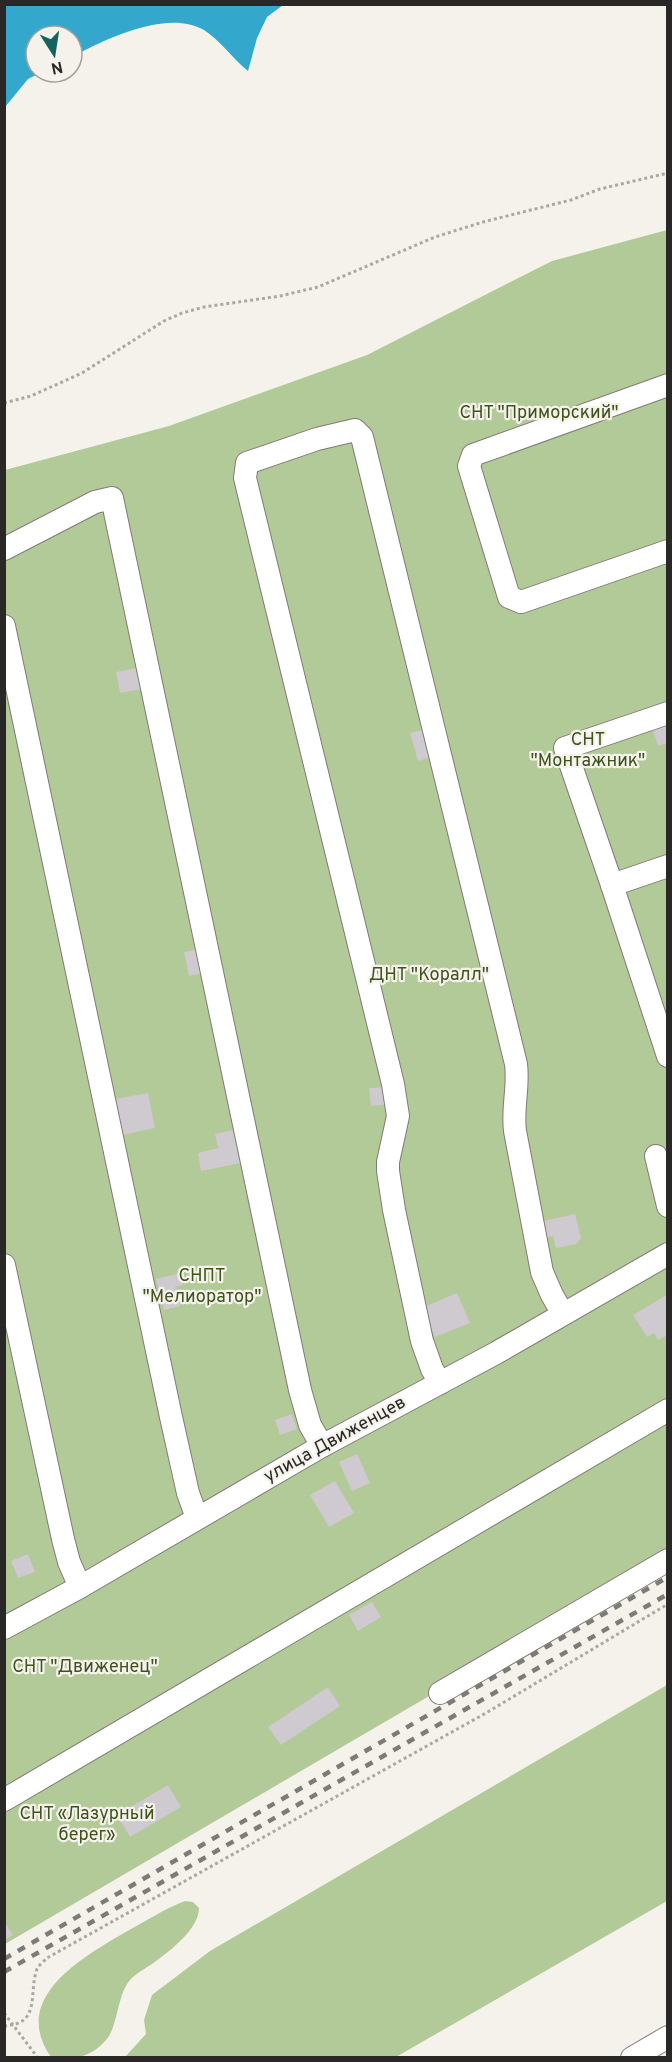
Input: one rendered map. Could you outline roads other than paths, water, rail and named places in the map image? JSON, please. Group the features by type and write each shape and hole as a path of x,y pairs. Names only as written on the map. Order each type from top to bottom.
{"street":[{"path":"668,385 473,455 469,466 509,597 521,602 668,551"},
{"path":"440,1383 432,1369 422,1341 393,1200 388,1162 398,1116 393,1084 245,478 247,463 317,439 355,430 362,437 516,1064 518,1088 515,1131 542,1272 563,1314"},
{"path":"4,549 87,506 112,498 300,1390 310,1425 321,1446"},
{"path":"4,626 188,1493 197,1518"},
{"path":"668,713 565,748 612,885 662,1019 668,1056"},
{"path":"612,885 668,866"},
{"path":"656,1156 668,1206"},
{"name":"улица Движенцев","path":"4,1628 80,1587 321,1446 440,1383 668,1254"},
{"path":"4,1265 63,1539 69,1562 80,1587"},
{"path":"4,1800 668,1410"},
{"path":"440,1693 668,1560"},
{"path":"632,2058 668,2037"}],"water":[{"path":"5,4 283,4 267,17 257,38 248,71 210,34 189,24 173,23 137,29 84,51 84,24 24,24 24,84 5,107"}],"railway":[{"path":"4,1959 668,1577"},
{"path":"4,1972 668,1594"}],"park label":[{"name":"СНТ \"Приморский\"","path":"539,413"},
{"name":"СНТ \"Монтажник\"","path":"588,750"},
{"name":"ДНТ \"Коралл\"","path":"429,975"},
{"name":"СНПТ \"Мелиоратор\"","path":"202,1286"},
{"name":"СНТ \"Движенец\"","path":"85,1667"},
{"name":"СНТ «Лазурный берег»","path":"87,1824"}]}
